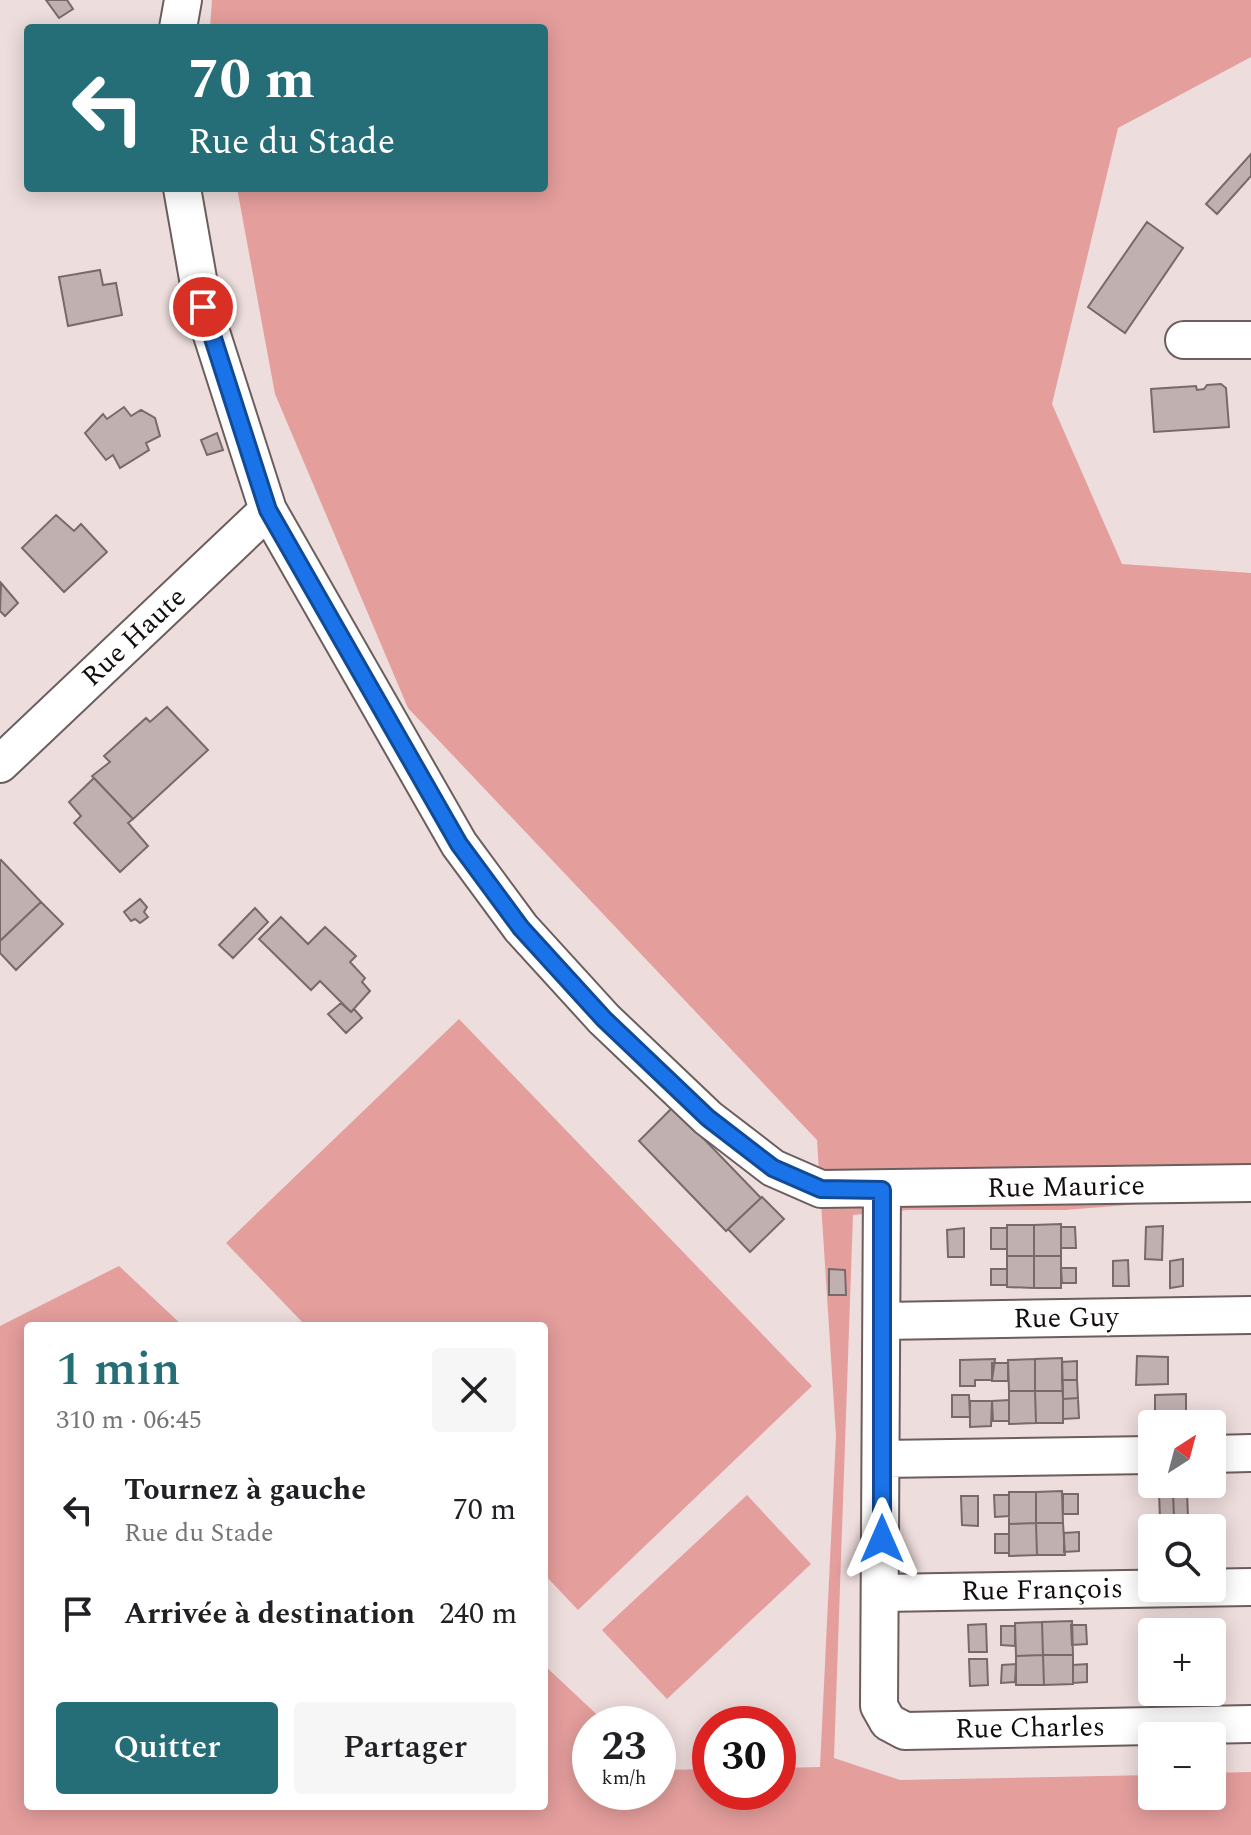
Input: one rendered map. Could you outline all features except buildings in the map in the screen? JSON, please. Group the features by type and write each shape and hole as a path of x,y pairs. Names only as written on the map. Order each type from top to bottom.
{"street":[{"path":"179,24 183,0"},
{"name":"Rue Maurice","path":"183,192 203,307 268,510 459,844 521,928 604,1019 708,1118 773,1168 821,1189 1251,1183"},
{"path":"1184,340 1251,340"},
{"name":"Rue Haute","path":"0,764 268,510"},
{"path":"882,1190 882,1593"},
{"name":"Rue Guy","path":"882,1321 1251,1315"},
{"path":"1226,1454 1251,1453"},
{"path":"882,1459 1138,1455"},
{"name":"Rue François","path":"882,1593 1251,1587"},
{"name":"Rue Charles","path":"882,1593 879,1706 888,1722 905,1731 1251,1724"}],"shaded area":[{"path":"212,0 1251,0 1251,57 1118,128 1052,404 1122,564 1251,573 1251,1195 1065,1210 908,1210 853,1215 834,1758 900,1780 1138,1775 1138,1810 1226,1810 1226,1773 1251,1772 1251,1835 0,1835 0,1326 119,1266 179,1322 24,1322 24,1810 548,1810 548,1669 588,1706 572,1706 572,1810 676,1810 676,1770 692,1769 692,1810 796,1810 796,1768 820,1767 836,1436 817,1140 408,708 275,394 238,192 548,192 548,24 210,24"},
{"path":"459,1019 812,1386 578,1610 548,1578 548,1322 302,1322 226,1243"},
{"path":"747,1495 811,1564 667,1699 602,1630"}],"route":[{"path":"203,307 268,510 459,844 521,928 604,1019 708,1118 773,1168 821,1189 882,1190 882,1539"}]}
